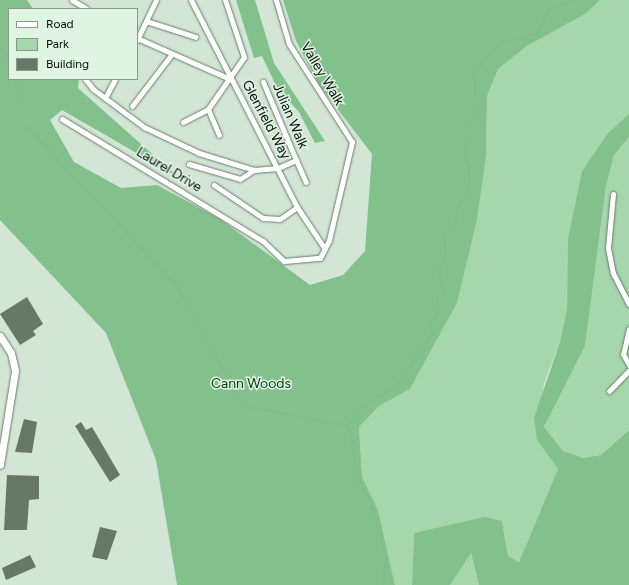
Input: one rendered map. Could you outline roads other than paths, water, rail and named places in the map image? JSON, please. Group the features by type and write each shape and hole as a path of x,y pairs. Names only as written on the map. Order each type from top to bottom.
{"street":[{"path":"72,0 85,8"},
{"path":"138,37 156,0"},
{"name":"Glenfield Way","path":"190,0 298,207 325,249"},
{"path":"183,122 208,109 244,57 224,0"},
{"name":"Valley Walk","path":"276,0 289,44 352,142 349,156 343,170 325,249"},
{"path":"146,21 196,37"},
{"path":"138,39 171,55 230,79"},
{"path":"132,106 171,55"},
{"path":"87,80 105,98 144,127 199,152 254,170"},
{"path":"105,98 114,80"},
{"name":"Julian Walk","path":"263,82 306,182"},
{"path":"208,109 219,135"},
{"name":"Laurel Drive","path":"62,119 264,241 288,263 320,258 325,249"},
{"name":"Julian Walk","path":"254,170 278,168 296,160"},
{"path":"189,164 240,179 254,170"},
{"path":"214,186 263,218 280,219 298,207"},
{"path":"613,194 608,248 612,273 629,304"},
{"path":"629,329 623,354 629,365"},
{"path":"0,336 11,353 15,370 0,465"},
{"path":"609,391 629,370"}],"waterway":[{"path":"383,585 386,558 371,503 358,479 349,426 361,407 394,389 434,332 429,325 436,317 437,297 444,293 439,273 446,249 444,234 454,228 459,205 465,200 469,185 470,171 465,158 470,123 476,114 474,74 499,43 537,34 548,10 576,0"},
{"path":"0,48 8,60"},
{"path":"14,80 20,101"},
{"path":"26,126 177,286 243,406 349,426"}],"park label":[{"name":"Cann Woods","path":"251,384"}]}
